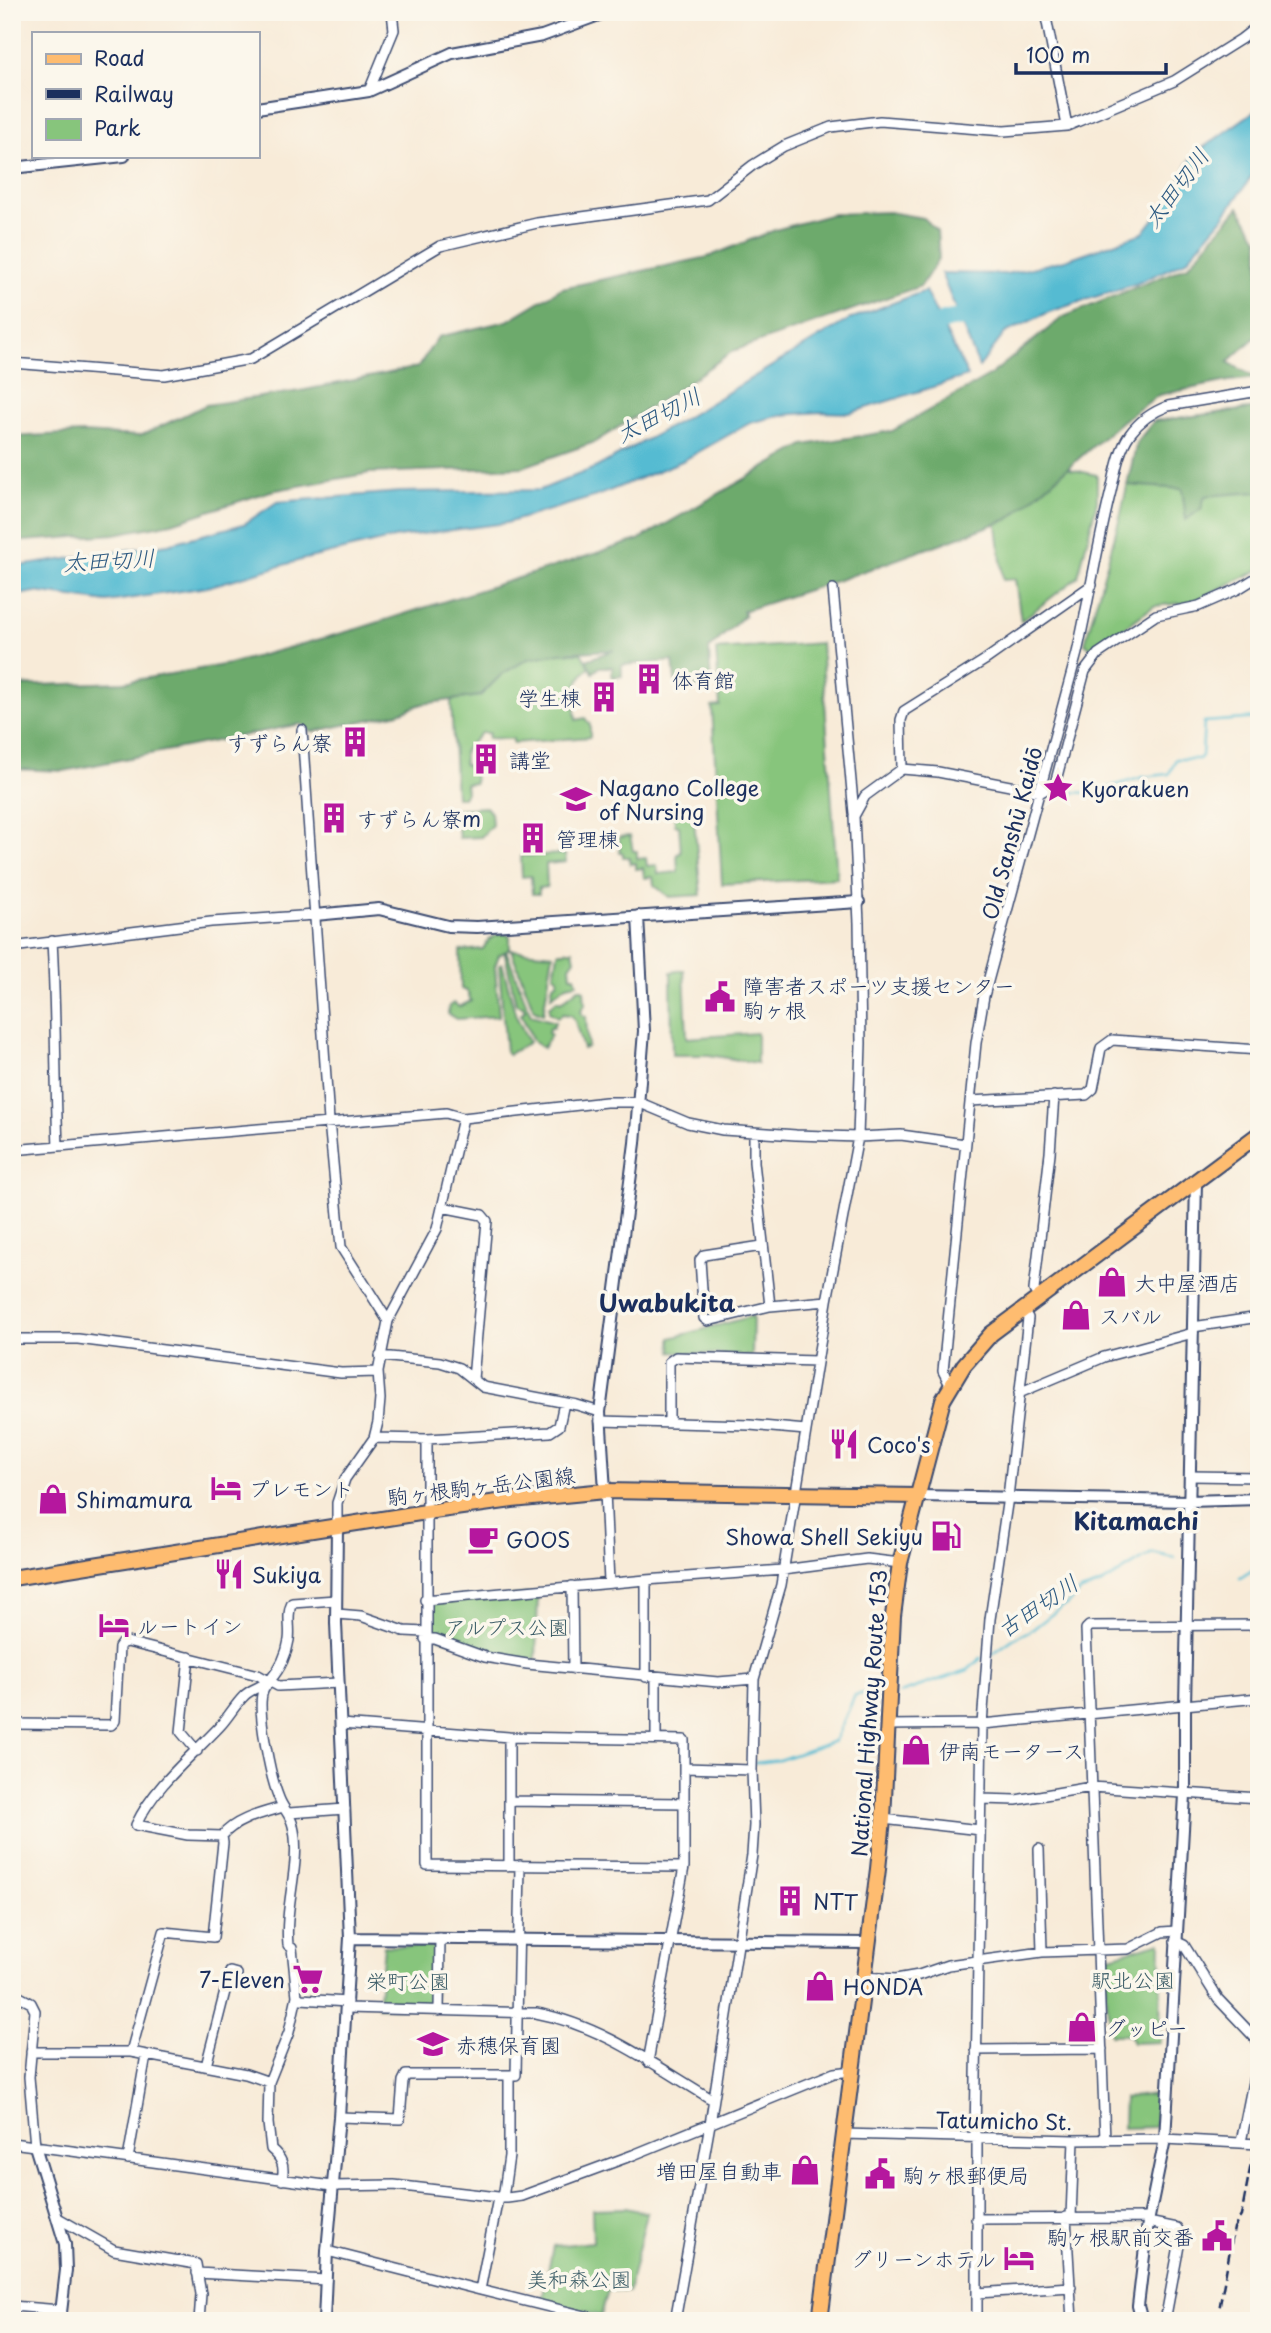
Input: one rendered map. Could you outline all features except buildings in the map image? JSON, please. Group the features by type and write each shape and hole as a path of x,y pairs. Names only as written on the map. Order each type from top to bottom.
{"main road":[{"name":"National Highway Route 153","path":"820,2321 883,1819 892,1616 900,1563 938,1414 950,1385 991,1334 1259,1134"},
{"name":"駒ヶ根駒ヶ岳公園線","path":"12,1578 426,1512 605,1491 918,1496"}],"street":[{"path":"369,91 394,30 393,12"},
{"path":"259,108 369,91 452,53 542,36 607,12"},
{"path":"1045,12 1067,126"},
{"path":"12,363 164,375 251,359 440,246 537,223 708,200 753,165 784,146 831,127 880,121 1004,131 1067,126 1174,81 1259,25"},
{"path":"12,168 105,158"},
{"name":"Old Sanshū Kaidō","path":"950,1385 943,1371 976,1043 984,996 1041,792 1092,585 1102,524 1118,462 1133,430 1143,419 1168,406 1259,391"},
{"path":"854,816 865,796 902,769 937,772 1041,792 1055,784 1085,671 1092,659 1156,615 1199,606 1238,589 1259,576"},
{"path":"902,769 901,720 904,711 985,660 1092,585"},
{"path":"675,2321 740,1943 752,1855 754,1679 781,1585 827,1301 858,1137 861,1043 859,902 854,816 833,589"},
{"path":"302,730 329,1121 341,1247 388,1321"},
{"path":"12,947 211,922 379,909 448,926 477,927 859,902"},
{"path":"609,1583 600,1416 638,1102 644,1031 638,916"},
{"path":"52,941 58,1146"},
{"path":"970,1101 1086,1095 1093,1090 1101,1048 1112,1040 1259,1050"},
{"path":"1039,1298 1034,1290 1054,1096"},
{"path":"12,1150 446,1112 463,1118 606,1102 638,1102 688,1123 723,1130 858,1137 901,1135 965,1144"},
{"path":"324,2321 350,1938 336,1623 337,1503 345,1479 374,1438 380,1399 378,1372 388,1321 437,1229 463,1118"},
{"path":"754,1133 754,1162 770,1306"},
{"path":"1142,2321 1138,2306 1148,2220 1165,2139 1185,1795 1196,1181"},
{"path":"442,1206 482,1215 488,1221 473,1379"},
{"path":"762,1246 704,1255 700,1260 704,1318 708,1321 770,1306 827,1301"},
{"path":"977,2321 976,2050 982,1724 990,1619 1008,1497 1028,1318 1023,1310"},
{"path":"1019,1393 1104,1357 1193,1330 1259,1317"},
{"path":"12,1339 78,1339 341,1373 378,1372"},
{"path":"380,1356 440,1362 459,1368 483,1387 564,1402 600,1416 806,1430"},
{"path":"669,1422 669,1362 676,1357 817,1361"},
{"path":"374,1438 427,1439 550,1432 559,1426 564,1402"},
{"path":"427,1439 427,1865 684,1867"},
{"path":"1190,1476 1259,1477"},
{"path":"918,1496 1189,1501 1259,1499"},
{"path":"425,1600 783,1570 867,1559 900,1563"},
{"path":"646,1580 656,1739"},
{"path":"572,1586 573,1669"},
{"path":"282,2180 283,2164 279,2155 271,2149 269,2082 289,2032 297,1996 292,1948 288,1945 287,1930 295,1845 286,1810 271,1778 262,1692 282,1662 286,1651 292,1603 336,1600"},
{"path":"338,1614 361,1616 485,1657 651,1678 718,1682 754,1679"},
{"path":"1105,2140 1086,1629 1089,1626 1259,1625"},
{"path":"12,1724 111,1725 115,1721 119,1647 122,1643 258,1675 278,1686 339,1683"},
{"path":"189,1657 181,1731 197,1751"},
{"path":"269,1682 246,1693 158,1792 142,1812 136,1825 188,1835 222,1836 232,1827 253,1816 286,1810 345,1809"},
{"path":"888,1725 982,1724 1259,1698"},
{"path":"341,1724 509,1737 684,1740 684,1867 648,2062"},
{"path":"509,1737 509,1865"},
{"path":"684,1768 752,1770"},
{"path":"981,1799 1016,1800 1091,1787 1259,1798"},
{"path":"509,1801 685,1802"},
{"path":"883,1819 980,1830"},
{"path":"131,2052 164,1932 213,1937 222,1836"},
{"path":"1040,1849 1042,1952"},
{"path":"339,2117 400,2119 403,2081 406,2075 516,2075 520,1865"},
{"path":"864,1977 896,1979 919,1975 947,1965 1042,1952 1128,1949 1162,1932 1175,1936 1184,1945 1219,1999 1259,2042"},
{"path":"350,1938 868,1943"},
{"path":"439,2011 440,1938"},
{"path":"206,2066 230,1972 237,1974"},
{"path":"12,1993 31,2003 35,2011 29,2077 35,2146 58,2218 66,2261 60,2315 12,2306"},
{"path":"297,1996 301,1999 347,2005 439,2011 536,2013 563,2018 606,2036 713,2100"},
{"path":"976,2050 1102,2049"},
{"path":"31,2052 131,2052 246,2074 269,2082"},
{"path":"128,2159 146,2055"},
{"path":"1241,2141 1258,2057"},
{"path":"12,2143 332,2186 394,2185 501,2198 522,2196 834,2073 852,2071"},
{"path":"480,2290 509,2155 509,2076"},
{"name":"Tatumicho St.","path":"843,2134 1074,2140 1165,2139 1259,2144"},
{"path":"1072,2321 1068,2217 1074,2140"},
{"path":"976,2219 1068,2217 1148,2220 1177,2228 1181,2235 1165,2321"},
{"path":"58,2218 114,2250 196,2264 201,2294 199,2321"},
{"path":"327,2251 575,2317 606,2321"},
{"path":"197,2273 326,2280"},
{"path":"977,2292 1071,2287"}],"green space":[{"path":"1239,207 1259,240 1259,334 1228,362 1256,378 1159,395 1122,421 1009,519 842,579 743,611 745,615 709,649 711,685 696,688 694,680 675,681 673,661 622,665 622,676 612,677 612,667 600,667 593,673 586,660 614,650 560,653 528,659 502,674 480,696 422,704 399,713 312,732 301,724 64,771 12,769 12,686 124,682 229,664 357,629 638,540 804,445 892,431 989,376 1063,317 1188,266"},
{"path":"889,212 923,218 937,231 939,258 921,286 733,351 595,442 523,467 370,473 271,491 172,523 115,534 12,542 12,437 82,433 140,436 206,405 300,391 418,367 438,337 507,321 562,288 708,257 775,230 833,214"},
{"path":"1259,408 1259,570 1192,602 1154,606 1094,650 1085,643 1121,513 1137,442 1154,421"},
{"path":"1259,408 1259,422 1256,426 1259,429 1259,492 1205,496 1201,509 1186,520 1182,489 1127,485 1137,442 1154,421"},
{"path":"1051,465 1097,475 1097,501 1078,577 1021,621 1015,579 1003,580 994,496"},
{"path":"821,643 837,878 722,884 712,707 720,706 716,650"},
{"path":"560,653 581,653 590,667 580,679 574,698 576,720 585,718 590,725 590,737 513,743 513,739 488,738 489,733 481,733 464,751 464,765 473,765 475,783 465,784 466,792 463,797 456,797 451,700 480,696 502,674 528,659"},
{"path":"486,807 491,813 492,825 481,837 459,838 456,809"},
{"path":"693,808 701,895 669,897 654,885 653,877 644,878 643,868 636,869 636,863 630,864 629,857 623,857 623,853 620,853 619,837 630,836 633,851 637,851 637,859 646,858 647,866 657,865 658,874 678,872 677,854 681,853 679,825 675,825 674,810"},
{"path":"565,854 566,862 546,864 547,887 539,888 539,894 532,894 531,876 522,877 521,856"},
{"path":"503,933 510,936 510,949 499,955 495,966 499,1016 456,1019 448,1014 449,1006 454,1003 459,1007 471,1001 467,991 461,989 460,951 483,949 491,938"},
{"path":"511,950 553,954 543,1014 534,1010"},
{"path":"573,950 575,959 570,966 571,976 575,976 577,983 567,985 551,996 553,984 557,983 558,977 554,975 558,953"},
{"path":"507,953 531,1015 555,1022 553,1028 550,1027 548,1033 551,1035 543,1048 533,1041 521,1014 525,1010 523,1006 516,1004 505,954"},
{"path":"502,963 516,1016 529,1042 509,1054 506,1052 499,966"},
{"path":"684,970 687,1038 757,1033 757,1063 709,1055 672,1055 671,972"},
{"path":"579,988 584,990 585,1005 581,1010 586,1017 588,1047 583,1049 571,1015 563,1014 558,1017 549,1012 549,1007 557,1000 561,1002"},
{"path":"753,1316 752,1356 672,1352 671,1338"},
{"name":"アルプス公園","path":"538,1593 536,1660 486,1652 430,1632 431,1607 436,1603"},
{"name":"駅北公園","path":"1161,1942 1160,2042 1133,2043 1129,2035 1110,2035 1103,1958"},
{"name":"栄町公園","path":"384,1946 436,1947 435,2004 431,2008 378,2007"},
{"path":"1156,2094 1155,2127 1123,2128 1124,2098"},
{"name":"美和森公園","path":"626,2208 647,2213 628,2292 608,2290 601,2316 542,2301 553,2246 593,2242 592,2209"}],"water":[{"path":"1259,108 1259,166 1222,219 1186,261 1138,283 1049,312 1005,333 979,367 941,273 1006,274 1065,260 1143,233 1167,202 1193,155"},
{"path":"925,291 968,376 850,413 782,415 750,423 682,461 597,496 506,523 398,537 301,560 207,587 107,602 35,592 12,596 12,567 168,544 244,524 277,502 400,492 540,490 597,467 677,423 850,319"}],"waterway":[{"name":"太田切川","path":"920,330 947,320 981,314"},
{"path":"1068,792 1090,793 1143,777 1169,774 1176,759 1199,759 1202,756 1204,722 1259,718"},
{"name":"古田切川","path":"992,1654 1067,1605 1081,1591 1102,1584 1152,1553 1175,1558"},
{"name":"古田切川","path":"1240,1578 1259,1566"},
{"name":"古田切川","path":"900,1693 968,1670 981,1658"},
{"name":"古田切川","path":"755,1763 779,1760 835,1741 855,1695 873,1692"}],"railway":[{"path":"1217,2321 1234,2228 1241,2216 1259,2122"}],"place":[{"name":"体育館","path":"649,679"},
{"name":"学生棟","path":"604,697"},
{"name":"すずらん寮","path":"355,742"},
{"name":"講堂","path":"486,759"},
{"name":"Kyorakuen","path":"1058,788"},
{"name":"Nagano College of Nursing","path":"576,799"},
{"name":"すずらん寮m","path":"334,818"},
{"name":"管理棟","path":"533,838"},
{"name":"障害者スポーツ支援センター 駒ヶ根","path":"720,997"},
{"name":"大中屋酒店","path":"1112,1282"},
{"name":"スバル","path":"1076,1315"},
{"name":"Coco's","path":"844,1444"},
{"name":"プレモント","path":"226,1488"},
{"name":"Shimamura","path":"53,1499"},
{"name":"Showa Shell Sekiyu","path":"946,1536"},
{"name":"GOOS","path":"483,1539"},
{"name":"Sukiya","path":"229,1574"},
{"name":"ルートイン","path":"114,1625"},
{"name":"伊南モータース","path":"916,1750"},
{"name":"NTT","path":"790,1901"},
{"name":"7-Eleven","path":"308,1979"},
{"name":"HONDA","path":"820,1986"},
{"name":"グッピー","path":"1082,2027"},
{"name":"赤穂保育園","path":"433,2044"},
{"name":"増田屋自動車","path":"805,2170"},
{"name":"駒ヶ根郵便局","path":"880,2174"},
{"name":"駒ヶ根駅前交番","path":"1217,2236"},
{"name":"グリーンホテル","path":"1019,2258"}],"district":[{"name":"Uwabukita","path":"667,1302"},
{"name":"Kitamachi","path":"1136,1520"}]}
